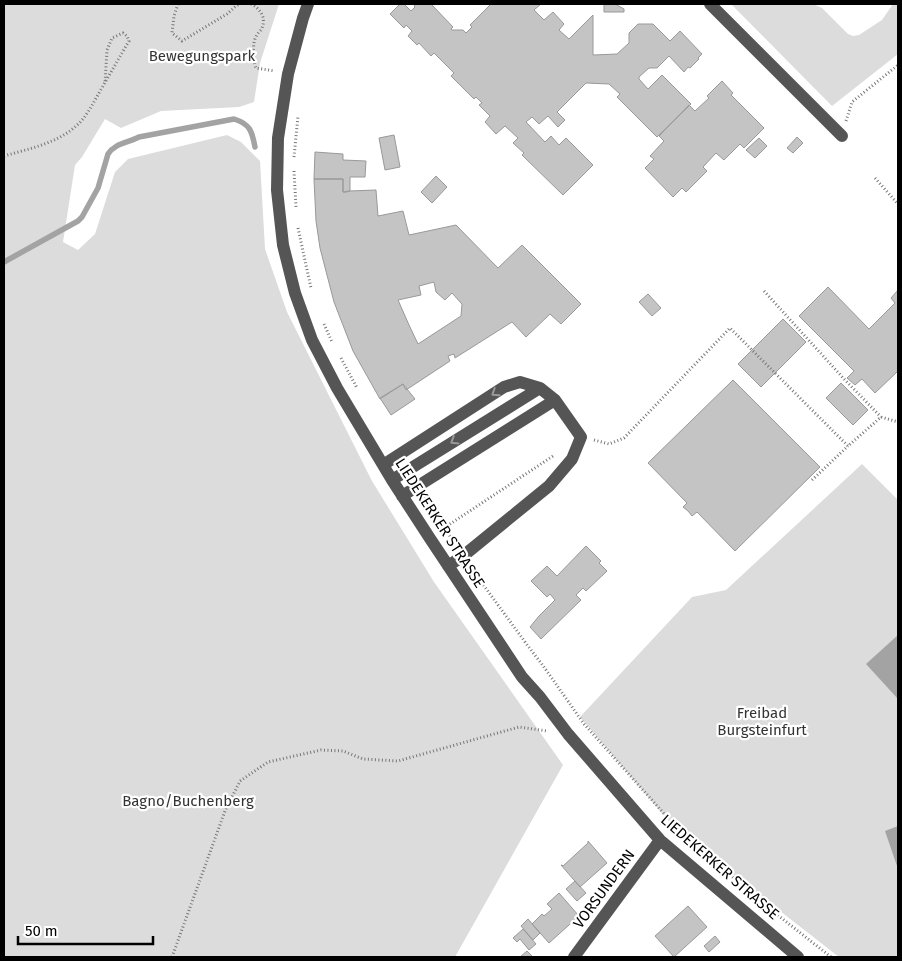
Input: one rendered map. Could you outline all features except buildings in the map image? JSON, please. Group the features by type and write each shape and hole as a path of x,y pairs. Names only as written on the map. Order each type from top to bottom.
{"street":[{"name":"LIEDEKERKER STRASSE","path":"308,4 288,74 278,138 277,190 283,245 295,293 312,340 337,388 392,480 522,677 568,734 660,840 798,957"},
{"path":"710,4 842,136"},
{"path":"383,465 504,387 520,382 540,388 555,400 581,437 572,459 549,486 448,566"},
{"path":"392,480 540,388"},
{"path":"402,496 555,400"},
{"name":"VORSUNDERN","path":"574,957 660,840"}],"path":[{"path":"178,4 172,33 182,41 240,4"},
{"path":"251,4 258,7 263,18 261,29 255,38 253,63 256,68 288,74"},
{"path":"258,7 261,4"},
{"path":"4,156 53,141 75,128 85,117 105,83 129,41 123,33 112,38 106,50 105,83"},
{"path":"842,136 852,102 898,65"},
{"path":"874,178 898,204"},
{"path":"764,291 844,380 881,417 898,422"},
{"path":"581,437 609,444 624,438 730,328 848,446"},
{"path":"812,480 881,417"},
{"path":"428,537 557,453"},
{"path":"172,957 225,811 240,782 268,762 321,750 343,751 363,759 398,761 519,727 568,734"}],"green space":[{"path":"4,4 279,4 260,63 254,102 239,107 161,111 121,128 105,119 75,165 63,242 78,250 95,234 115,172 128,159 227,135 241,142 260,161 265,249 287,312 372,481 434,582 563,765 455,957 4,957"},
{"path":"731,4 813,4 822,8 848,34 853,36 859,35 882,20 893,4 898,4 898,54 832,106"},
{"name":"Freibad Burgsteinfurt","path":"862,464 898,500 898,957 839,957 677,831 580,717 692,597 726,590"}],"shaded area":[{"path":"898,635 898,699 866,664"},
{"path":"898,826 898,869 885,831"}],"waterway":[{"path":"4,262 82,217 98,188 108,154 118,145 139,137 234,119 247,126 253,137 255,147"}],"park label":[{"name":"Bewegungspark","path":"202,56"},
{"name":"Bagno/Buchenberg","path":"188,801"}]}
